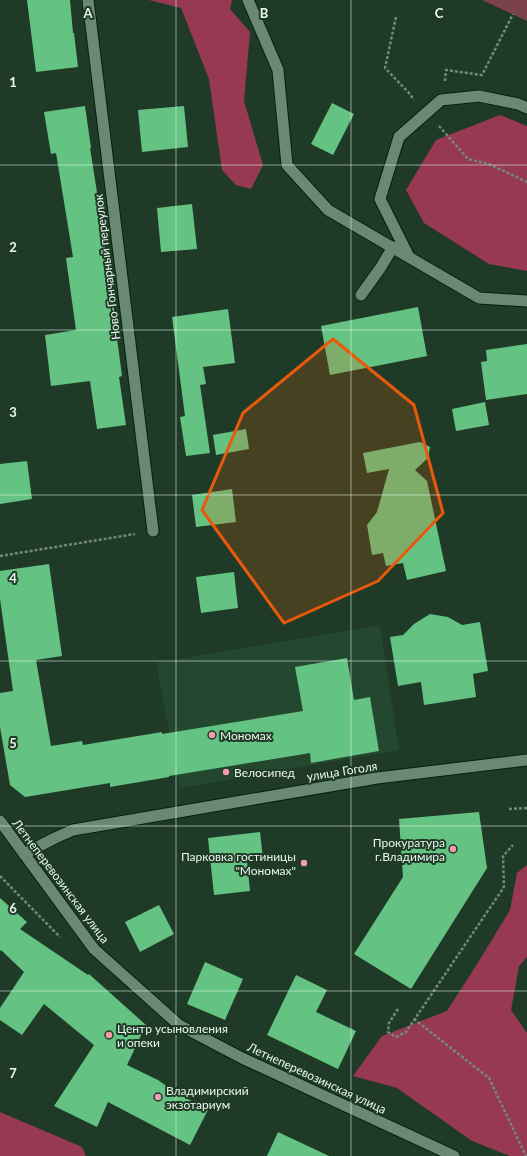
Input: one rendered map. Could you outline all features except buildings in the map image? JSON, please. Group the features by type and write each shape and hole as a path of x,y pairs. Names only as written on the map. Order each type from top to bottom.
{"street":[{"name":"Ново-Гончарный переулок","path":"88,0 153,531"},
{"path":"248,0 278,70 287,165 328,210 479,298 527,301"},
{"path":"410,257 380,199 399,137 441,100 479,96 518,104 527,108"},
{"path":"361,295 393,248"},
{"name":"улица Гоголя","path":"24,854 73,830 376,778 527,760"},
{"name":"Летнеперевозинская улица","path":"0,821 94,949 179,1026 248,1060 454,1156"}],"path":[{"path":"445,85 446,70 482,75 513,14"},
{"path":"396,17 385,68 409,93"},
{"path":"428,112 468,159 489,164 527,182"},
{"path":"0,556 153,531"},
{"path":"509,810 527,808"},
{"path":"398,1009 389,1022 388,1032 396,1037 406,1032 504,887 503,856 513,845"},
{"path":"414,1019 489,1078 526,1156"}],"highlighted area":[{"path":"333,339 414,405 443,513 378,581 284,623 202,510 243,413"}],"shaded area":[{"path":"149,0 232,0 230,9 250,32 244,101 263,165 251,189 236,185 222,170 209,79 181,8"},
{"path":"482,0 527,0 527,21"},
{"path":"500,115 527,126 527,271 489,264 424,223 406,190 436,140"},
{"path":"380,625 399,750 180,788 156,663"},
{"path":"527,865 527,957 519,966 511,1010 527,1033 527,1156 510,1156 472,1141 397,1088 353,1076 382,1036 447,1011 510,910 517,873"},
{"path":"0,1112 82,1147 86,1156 0,1156"}],"place":[{"name":"Мономах","path":"212,735"},
{"name":"Велосипед","path":"226,772"},
{"name":"Прокуратура г.Владимира","path":"453,849"},
{"name":"Парковка гостиницы \"Мономах\"","path":"304,863"},
{"name":"Центр усыновления и опеки","path":"109,1035"},
{"name":"Владимирский экзотариум","path":"158,1097"}]}
